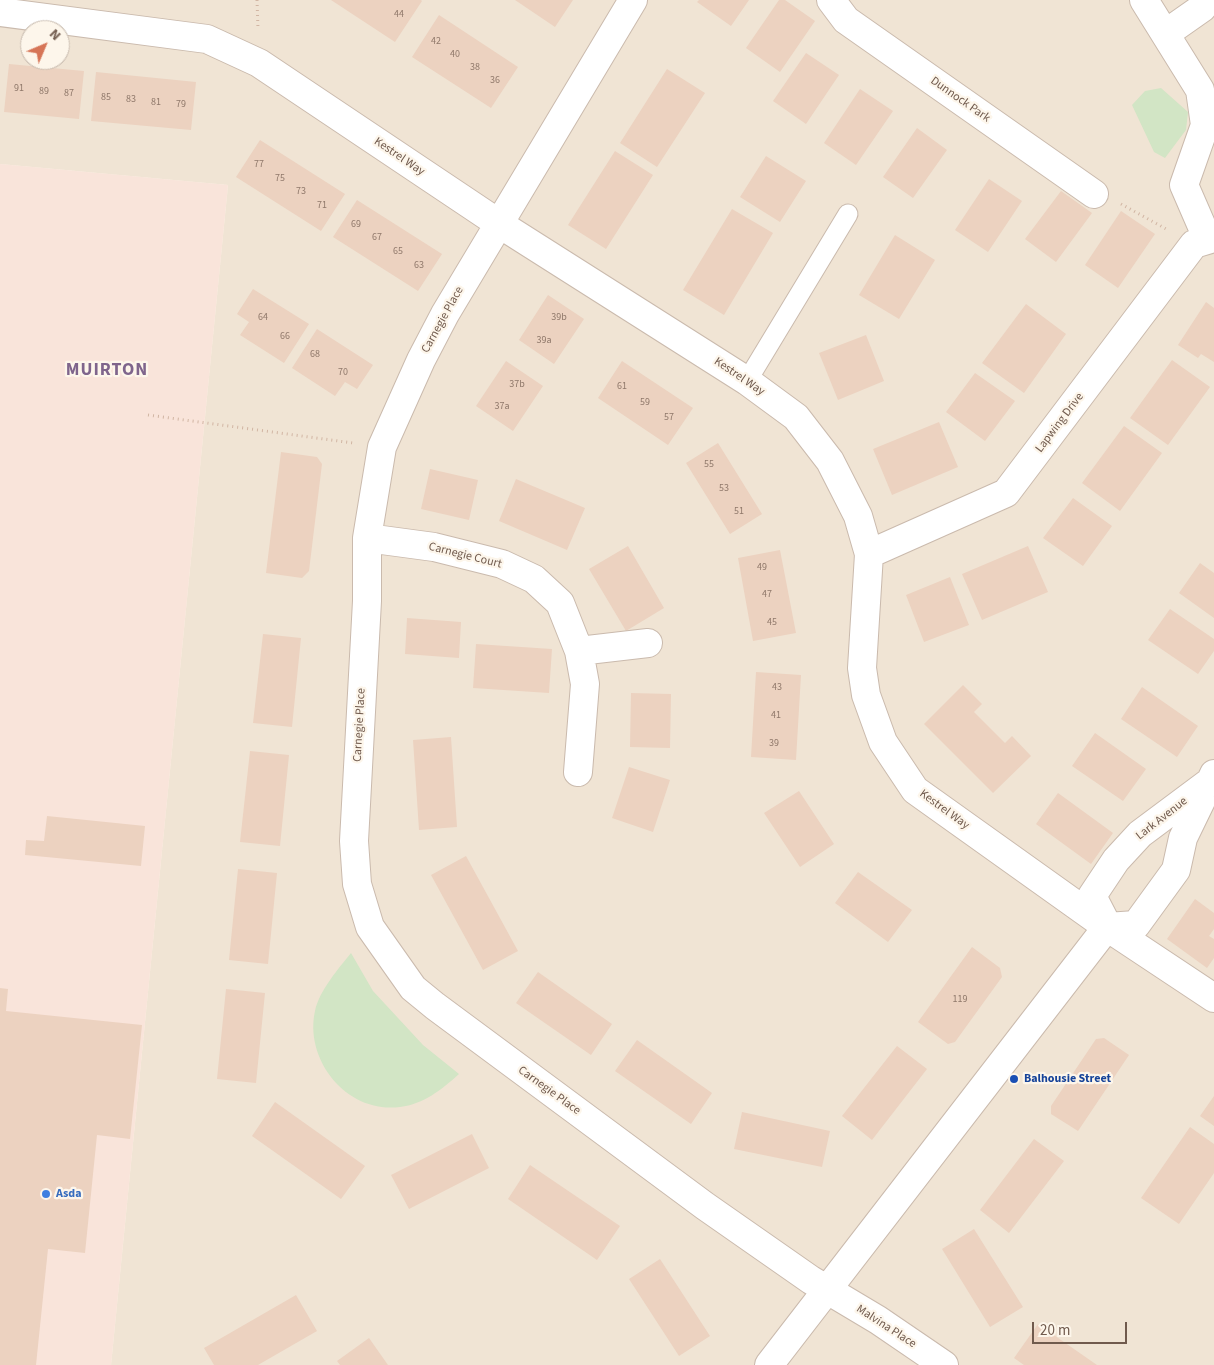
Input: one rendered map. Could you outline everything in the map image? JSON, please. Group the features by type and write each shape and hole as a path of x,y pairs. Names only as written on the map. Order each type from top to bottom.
{"street":[{"name":"Carnegie Place","path":"633,0 498,223 421,360 382,447 368,538 367,601 354,841 357,884 370,927 413,988 705,1206 827,1291"},
{"name":"Dunnock Park","path":"831,0 846,20 1094,194"},
{"path":"1144,0 1200,90 1205,125 1184,185 1205,240"},
{"path":"1165,34 1202,8 1209,0"},
{"name":"Kestrel Way","path":"0,12 207,40 259,63 498,223 747,381 796,417 830,461 858,516 869,554 862,668 866,695 883,742 915,790 1107,927 1214,998"},
{"name":"Lapwing Drive","path":"869,554 1006,493 1205,240"},
{"name":"Carnegie Court","path":"368,538 434,547 502,564 534,579 560,603 579,651 585,684 578,772"},
{"path":"579,651 648,644"},
{"name":"Lark Avenue","path":"1211,778 1183,838 1176,870 1136,925 1107,927 1092,896 1116,860 1140,834 1211,778"},
{"path":"768,1365 1107,927"},
{"name":"Malvina Place","path":"827,1291 878,1320 944,1365"}],"lane":[{"path":"747,381 848,214"}],"path":[{"path":"1094,194 1118,202 1205,240"},
{"path":"148,415 382,447"}],"shaded area":[{"path":"0,0 1214,0 1214,1365 111,1365 228,185 0,164"},
{"path":"0,164 228,185 111,1365 0,1365"}],"green space":[{"path":"1161,88 1188,112 1186,130 1165,158 1154,152 1132,105 1145,91"},
{"path":"351,953 373,991 423,1045 459,1074 439,1091 417,1103 400,1107 381,1107 363,1102 347,1093 323,1065 316,1048 313,1029 317,1003 335,973"}],"building":[{"path":"331,0 421,0 422,1 395,42"},
{"path":"515,0 573,0 555,27"},
{"path":"699,0 749,0 731,26 697,2"},
{"path":"779,0 785,0 815,21 780,72 746,48"},
{"path":"439,15 518,67 491,108 412,57"},
{"path":"806,53 839,75 806,124 773,101"},
{"path":"9,64 20,65 20,70 84,71 79,119 4,112"},
{"path":"667,69 705,93 657,167 620,143"},
{"path":"96,72 196,82 191,130 91,121"},
{"path":"860,89 893,111 856,165 824,143"},
{"path":"917,128 947,150 913,198 883,177"},
{"path":"260,140 345,194 321,231 236,177"},
{"path":"615,151 653,175 606,249 568,225"},
{"path":"766,156 806,181 780,222 740,197"},
{"path":"989,179 1022,201 988,252 955,230"},
{"path":"1061,191 1092,213 1056,262 1025,239"},
{"path":"357,200 442,254 418,291 333,237"},
{"path":"732,209 773,233 724,315 683,290"},
{"path":"1121,211 1155,234 1118,288 1085,265"},
{"path":"895,235 935,260 899,319 859,295"},
{"path":"253,289 309,324 284,363 240,335 249,322 237,314"},
{"path":"548,295 584,319 554,364 519,340"},
{"path":"1206,302 1214,308 1214,362 1201,354 1198,358 1178,345"},
{"path":"1026,304 1066,334 1024,393 982,363"},
{"path":"317,329 373,365 357,389 345,382 335,396 292,368"},
{"path":"866,335 884,381 838,400 819,353"},
{"path":"1172,360 1210,387 1168,445 1130,418"},
{"path":"506,361 543,386 513,431 476,406"},
{"path":"622,361 693,408 668,445 598,398"},
{"path":"975,373 1015,401 985,441 946,412"},
{"path":"939,422 958,467 892,495 873,449"},
{"path":"1124,426 1162,453 1120,511 1082,483"},
{"path":"718,443 762,514 730,534 686,463"},
{"path":"281,452 317,457 322,464 309,571 302,578 266,573"},
{"path":"430,469 478,480 469,520 421,509"},
{"path":"516,479 585,508 567,550 499,521"},
{"path":"1073,498 1112,526 1083,566 1043,538"},
{"path":"628,546 664,608 626,631 589,569"},
{"path":"1028,546 1048,592 982,620 962,574"},
{"path":"780,550 796,633 753,641 738,558"},
{"path":"1200,563 1214,573 1214,618 1179,593"},
{"path":"950,577 969,625 924,642 906,595"},
{"path":"1170,609 1214,639 1214,651 1198,674 1148,640"},
{"path":"407,618 461,622 459,658 405,654"},
{"path":"263,634 301,638 292,727 253,723"},
{"path":"476,644 552,649 549,693 473,688"},
{"path":"756,672 801,675 796,760 751,757"},
{"path":"963,685 982,704 974,712 1005,743 1012,736 1031,756 993,793 924,724"},
{"path":"1142,687 1198,726 1177,757 1121,719"},
{"path":"631,693 671,694 670,748 630,747"},
{"path":"1095,733 1146,769 1123,801 1072,766"},
{"path":"451,737 457,827 419,830 413,740"},
{"path":"250,751 289,755 280,846 240,842"},
{"path":"629,767 670,780 653,832 612,818"},
{"path":"799,791 834,844 800,867 764,813"},
{"path":"1058,793 1113,833 1091,864 1036,824"},
{"path":"47,816 145,826 141,866 25,855 26,840 44,841"},
{"path":"466,856 518,951 483,970 431,875"},
{"path":"238,869 277,873 268,964 229,960"},
{"path":"858,872 912,910 888,942 835,903"},
{"path":"1195,899 1214,913 1214,929 1209,936 1214,939 1214,958 1207,968 1167,939"},
{"path":"972,947 1000,968 1002,977 955,1042 948,1044 918,1022"},
{"path":"538,972 612,1024 591,1055 516,1003"},
{"name":"Asda","path":"0,988 8,989 6,1011 142,1025 130,1139 97,1135 85,1253 48,1249 36,1365 0,1365"},
{"path":"226,989 265,993 256,1083 217,1079"},
{"path":"1104,1038 1129,1055 1078,1131 1051,1114 1051,1106 1096,1039"},
{"path":"637,1040 712,1093 691,1124 615,1071"},
{"path":"897,1046 927,1069 872,1140 842,1116"},
{"path":"1214,1096 1214,1126 1200,1116"},
{"path":"275,1102 365,1166 341,1199 252,1136"},
{"path":"742,1112 830,1131 822,1167 734,1149"},
{"path":"1190,1127 1214,1144 1214,1173 1179,1224 1141,1198"},
{"path":"472,1134 489,1168 409,1209 391,1175"},
{"path":"1034,1139 1064,1161 1009,1233 980,1210"},
{"path":"530,1165 620,1226 597,1260 508,1199"},
{"path":"974,1229 1023,1307 990,1327 942,1249"},
{"path":"660,1259 710,1336 679,1356 629,1279"},
{"path":"296,1295 317,1331 258,1365 214,1365 204,1348"},
{"path":"1038,1324 1097,1365 1024,1365 1014,1358"},
{"path":"369,1338 388,1365 340,1365 337,1361"}],"place":[{"name":"Balhousie Street","path":"1014,1079"},
{"name":"Asda","path":"46,1194"}],"district":[{"name":"MUIRTON","path":"107,371"}]}
